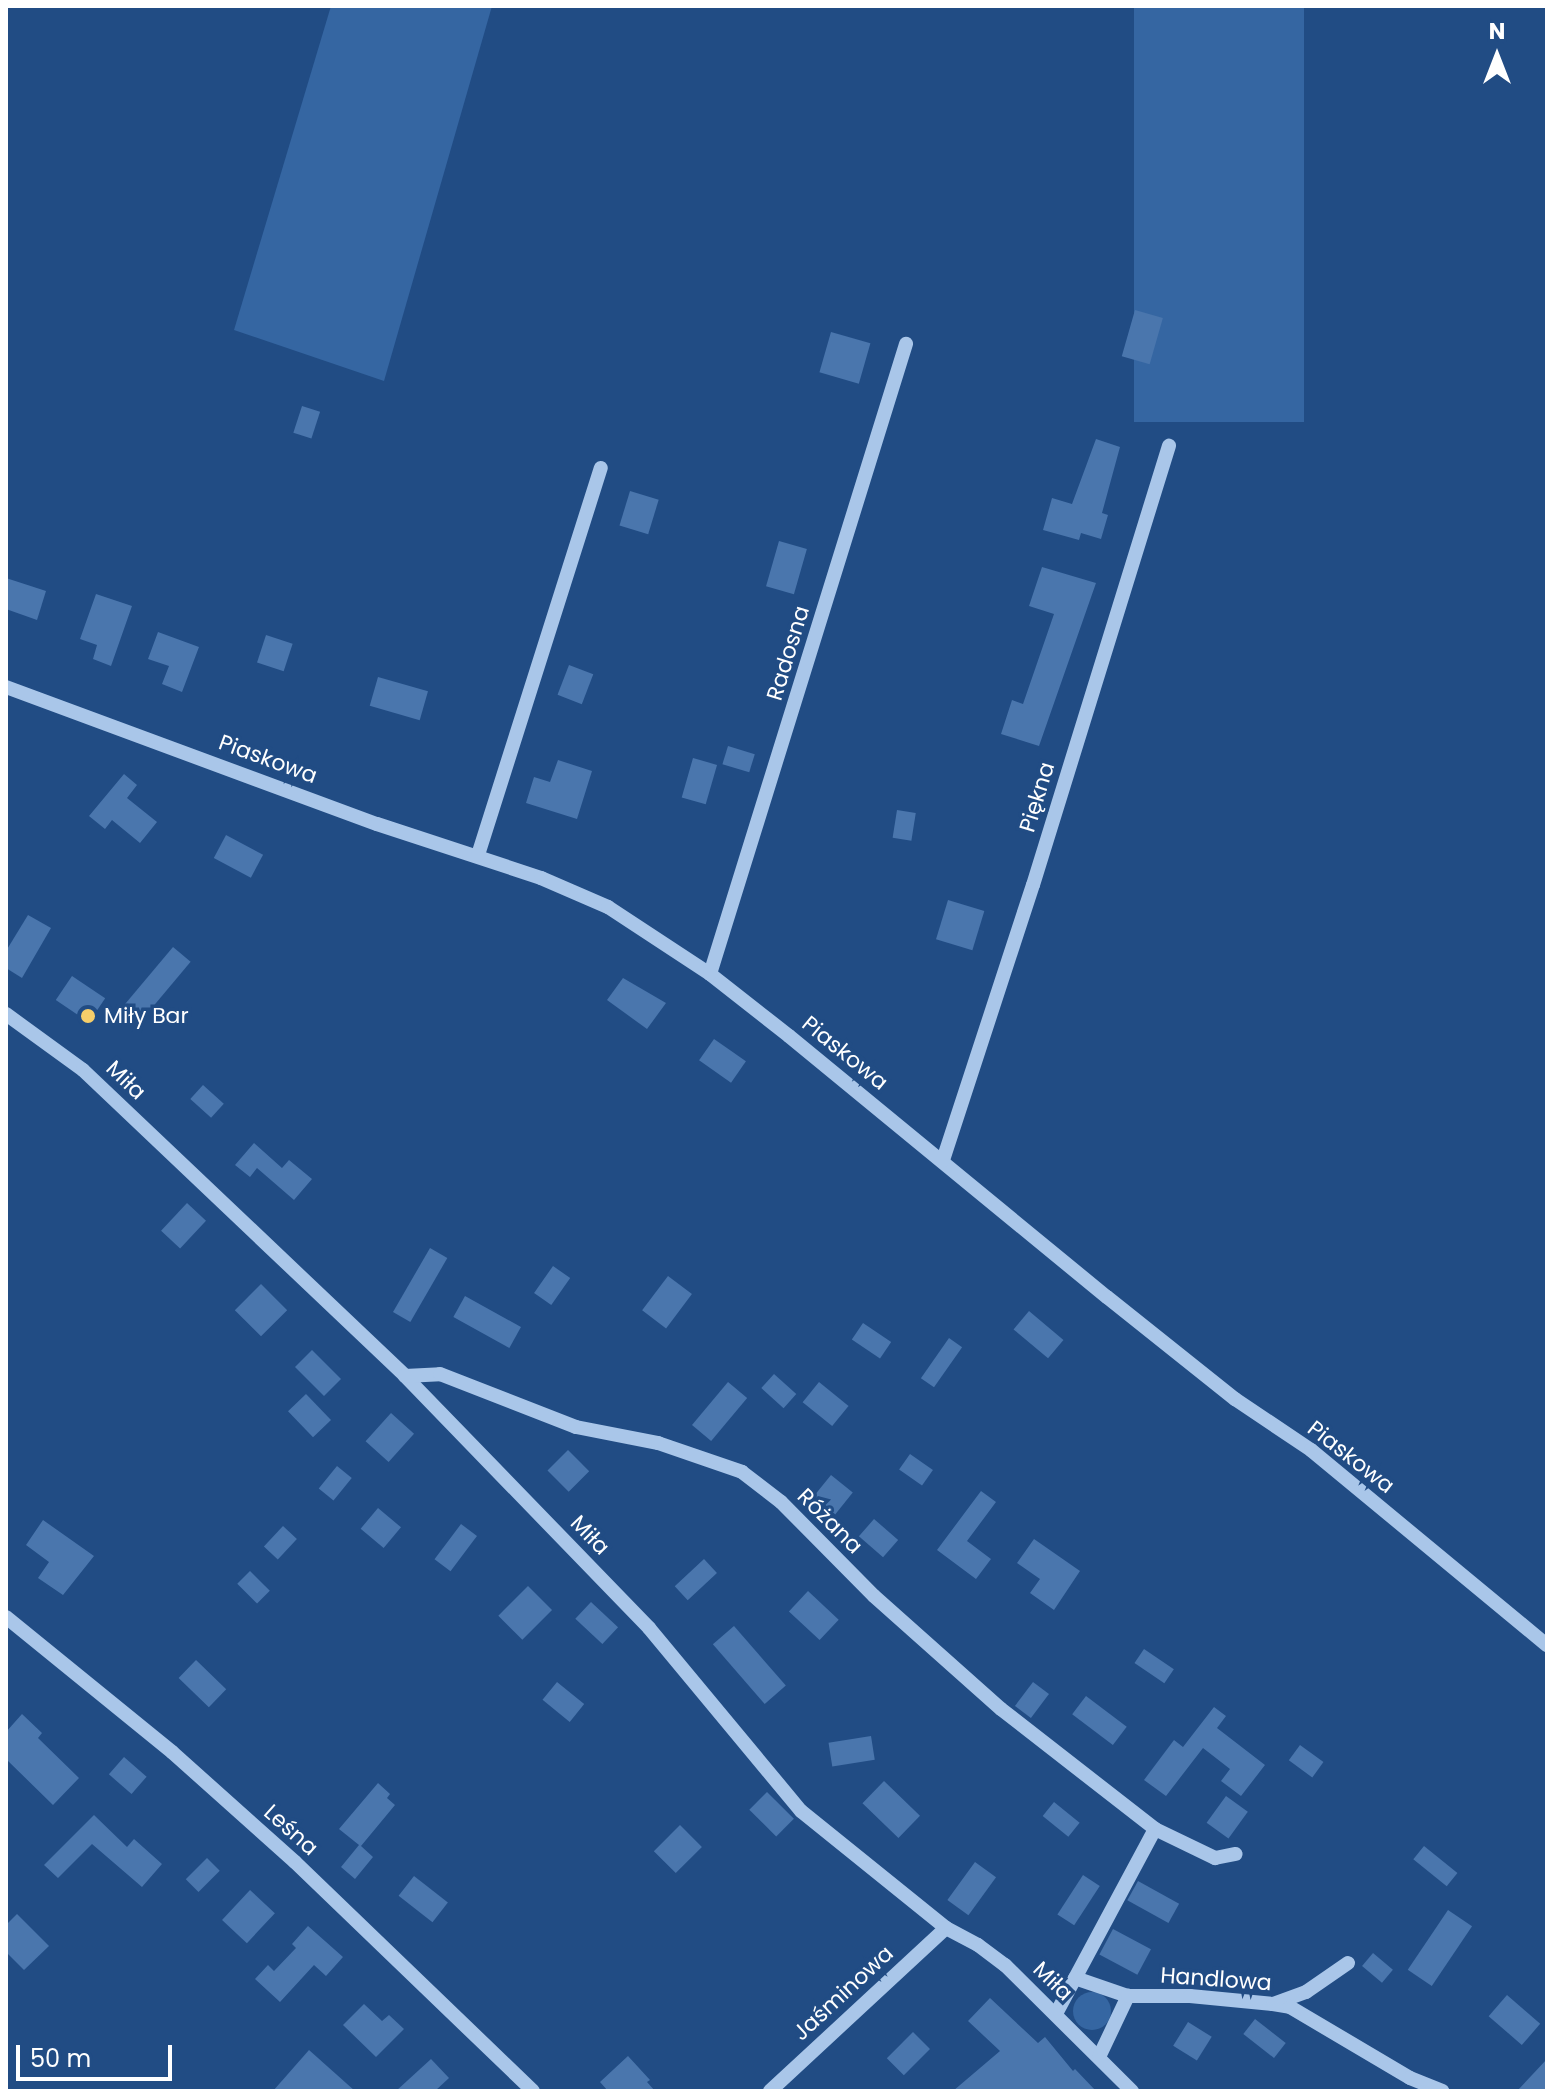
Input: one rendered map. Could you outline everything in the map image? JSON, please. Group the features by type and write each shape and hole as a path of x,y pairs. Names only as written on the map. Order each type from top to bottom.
{"street":[{"name":"Radosna","path":"710,974 906,344"},
{"name":"Piękna","path":"943,1160 1028,900 1169,446"},
{"path":"478,855 601,468"},
{"name":"Piaskowa","path":"6,687 377,824 478,855 608,907 710,974 1235,1399 1311,1450 1547,1645"},
{"name":"Miła","path":"6,1014 83,1070 405,1376 649,1628 801,1811 946,1928 978,1945 1005,1965 1132,2091"},
{"name":"Różana","path":"405,1376 440,1374 576,1427 658,1443 742,1472 781,1502 874,1596 1001,1709 1155,1829 1215,1858 1236,1854"},
{"name":"Leśna","path":"6,1617 160,1742 295,1862 533,2091"},
{"path":"1056,2014 1155,1829"},
{"name":"Jaśminowa","path":"770,2091 946,1928"},
{"path":"1273,2004 1306,1992 1348,1963"},
{"name":"Miła","path":"1075,1978 1128,1996"},
{"name":"Handlowa","path":"1099,2057 1128,1996 1190,1996 1273,2004 1290,2007 1410,2078 1443,2091"}],"shaded area":[{"path":"331,6 492,6 384,381 234,330"},
{"path":"1134,6 1304,6 1304,422 1134,422"},
{"path":"1092,1992 1105,1998 1111,2011 1105,2024 1092,2030 1079,2024 1073,2011 1079,1998"}],"building":[{"path":"1135,310 1163,318 1150,364 1122,356"},
{"path":"831,332 870,343 859,384 819,372"},
{"path":"302,406 320,412 311,439 293,433"},
{"path":"1096,439 1120,447 1102,513 1108,515 1101,539 1081,533 1079,540 1043,530 1052,498 1072,504"},
{"path":"630,491 659,500 648,534 619,525"},
{"path":"779,541 807,549 794,594 766,586"},
{"path":"1042,567 1096,583 1039,746 1001,734 1012,700 1023,704 1054,614 1029,606"},
{"path":"6,578 46,591 37,620 6,609"},
{"path":"96,594 132,606 111,666 93,659 97,645 80,639"},
{"path":"158,632 199,647 182,692 162,684 169,666 148,659"},
{"path":"266,635 293,644 284,671 257,663"},
{"path":"569,665 593,674 582,704 558,695"},
{"path":"378,677 428,691 420,720 370,706"},
{"path":"728,746 755,754 749,772 722,764"},
{"path":"693,758 717,765 706,804 682,797"},
{"path":"558,760 592,771 577,819 526,803 534,777 550,782"},
{"path":"124,774 137,785 127,798 157,822 140,843 112,820 105,829 89,816"},
{"path":"897,810 916,813 911,841 893,838"},
{"path":"226,835 263,855 251,878 214,858"},
{"path":"948,900 984,911 972,950 936,939"},
{"path":"28,915 51,928 22,978 6,968 6,951"},
{"path":"173,947 191,962 138,1025 120,1010"},
{"path":"72,976 105,998 89,1022 56,1000"},
{"path":"623,978 666,1003 647,1029 607,1000"},
{"path":"714,1039 746,1061 731,1083 699,1060"},
{"path":"203,1085 224,1104 211,1118 190,1099"},
{"path":"254,1143 282,1168 289,1160 312,1179 294,1200 257,1168 250,1177 235,1165"},
{"path":"187,1203 206,1221 180,1249 161,1231"},
{"path":"430,1248 447,1258 410,1322 393,1312"},
{"path":"553,1266 570,1278 551,1305 534,1293"},
{"path":"668,1276 692,1294 666,1328 642,1310"},
{"path":"261,1284 287,1310 261,1336 235,1310"},
{"path":"465,1296 521,1327 509,1348 453,1317"},
{"path":"1029,1311 1063,1340 1048,1358 1014,1329"},
{"path":"863,1323 891,1342 880,1359 852,1340"},
{"path":"949,1338 962,1347 934,1387 921,1378"},
{"path":"312,1350 341,1379 324,1396 295,1367"},
{"path":"774,1374 796,1394 784,1408 761,1388"},
{"path":"728,1382 747,1398 711,1441 692,1425"},
{"path":"819,1382 849,1406 832,1426 803,1402"},
{"path":"306,1394 331,1420 313,1437 288,1411"},
{"path":"391,1413 414,1434 389,1462 366,1441"},
{"path":"568,1450 589,1471 569,1492 547,1471"},
{"path":"910,1454 933,1470 922,1486 899,1470"},
{"path":"337,1466 352,1478 334,1500 319,1489"},
{"path":"831,1475 853,1493 835,1514 813,1497"},
{"path":"981,1491 996,1502 967,1541 991,1559 976,1579 937,1550"},
{"path":"378,1508 401,1527 384,1548 361,1529"},
{"path":"874,1519 898,1540 883,1557 859,1536"},
{"path":"43,1520 94,1556 63,1595 38,1578 49,1562 26,1545"},
{"path":"461,1524 477,1536 450,1571 435,1559"},
{"path":"283,1526 297,1539 278,1559 264,1546"},
{"path":"1034,1539 1080,1571 1054,1610 1030,1593 1040,1579 1017,1563"},
{"path":"704,1559 717,1573 688,1600 675,1586"},
{"path":"250,1571 270,1591 257,1604 237,1584"},
{"path":"528,1586 552,1610 522,1640 498,1616"},
{"path":"808,1591 839,1620 820,1640 789,1611"},
{"path":"591,1602 618,1627 602,1644 575,1619"},
{"path":"734,1626 786,1686 765,1704 713,1644"},
{"path":"1144,1649 1174,1669 1164,1683 1134,1663"},
{"path":"196,1660 226,1689 209,1707 179,1678"},
{"path":"557,1682 584,1704 570,1722 543,1700"},
{"path":"1033,1682 1049,1694 1031,1718 1015,1706"},
{"path":"1086,1696 1127,1727 1113,1745 1072,1714"},
{"path":"1214,1707 1226,1716 1217,1728 1265,1765 1241,1796 1221,1781 1230,1769 1203,1748 1166,1796 1144,1780 1174,1740 1183,1747"},
{"path":"22,1714 42,1733 38,1738 79,1778 53,1805 6,1759 6,1732"},
{"path":"871,1736 875,1760 832,1766 829,1743"},
{"path":"1300,1745 1323,1762 1312,1777 1289,1760"},
{"path":"124,1757 147,1777 132,1794 109,1774"},
{"path":"884,1781 920,1816 898,1838 862,1803"},
{"path":"378,1783 390,1794 387,1798 395,1805 361,1846 373,1857 355,1879 341,1867 359,1845 339,1829"},
{"path":"767,1792 794,1819 776,1837 749,1810"},
{"path":"1226,1796 1248,1812 1228,1839 1207,1823"},
{"path":"1054,1802 1080,1823 1068,1837 1043,1816"},
{"path":"94,1815 127,1847 134,1839 162,1864 142,1887 92,1844 58,1878 44,1865"},
{"path":"680,1825 702,1847 676,1873 654,1851"},
{"path":"1424,1846 1457,1873 1447,1886 1413,1859"},
{"path":"207,1858 220,1871 199,1892 186,1879"},
{"path":"975,1862 996,1877 968,1915 947,1900"},
{"path":"1083,1875 1100,1886 1074,1925 1057,1914"},
{"path":"414,1876 448,1902 432,1922 399,1896"},
{"path":"1138,1881 1179,1904 1168,1923 1127,1900"},
{"path":"250,1890 275,1913 247,1943 222,1920"},
{"path":"1448,1910 1472,1926 1432,1986 1408,1970"},
{"path":"17,1914 49,1946 24,1970 6,1952 6,1925"},
{"path":"308,1926 343,1957 326,1976 314,1965 280,2002 255,1979 268,1965 274,1971 296,1948 292,1944"},
{"path":"1113,1929 1151,1949 1137,1975 1099,1955"},
{"path":"1373,1953 1393,1970 1382,1983 1362,1966"},
{"path":"1507,1995 1540,2024 1522,2045 1489,2016"},
{"path":"990,1998 1038,2043 1045,2037 1073,2071 1075,2069 1096,2091 953,2091 1000,2051 968,2021"},
{"path":"364,2004 382,2021 389,2015 404,2029 376,2057 343,2025"},
{"path":"1255,2019 1286,2043 1274,2058 1243,2034"},
{"path":"1188,2022 1212,2037 1197,2061 1173,2046"},
{"path":"913,2032 930,2049 904,2075 887,2058"},
{"path":"309,2050 355,2091 273,2091"},
{"path":"628,2056 650,2080 647,2082 655,2091 608,2091 600,2082"},
{"path":"431,2059 449,2078 435,2091 396,2091"},
{"path":"1547,2059 1547,2091 1517,2091"}],"place":[{"name":"Miły Bar","path":"88,1016"}]}
